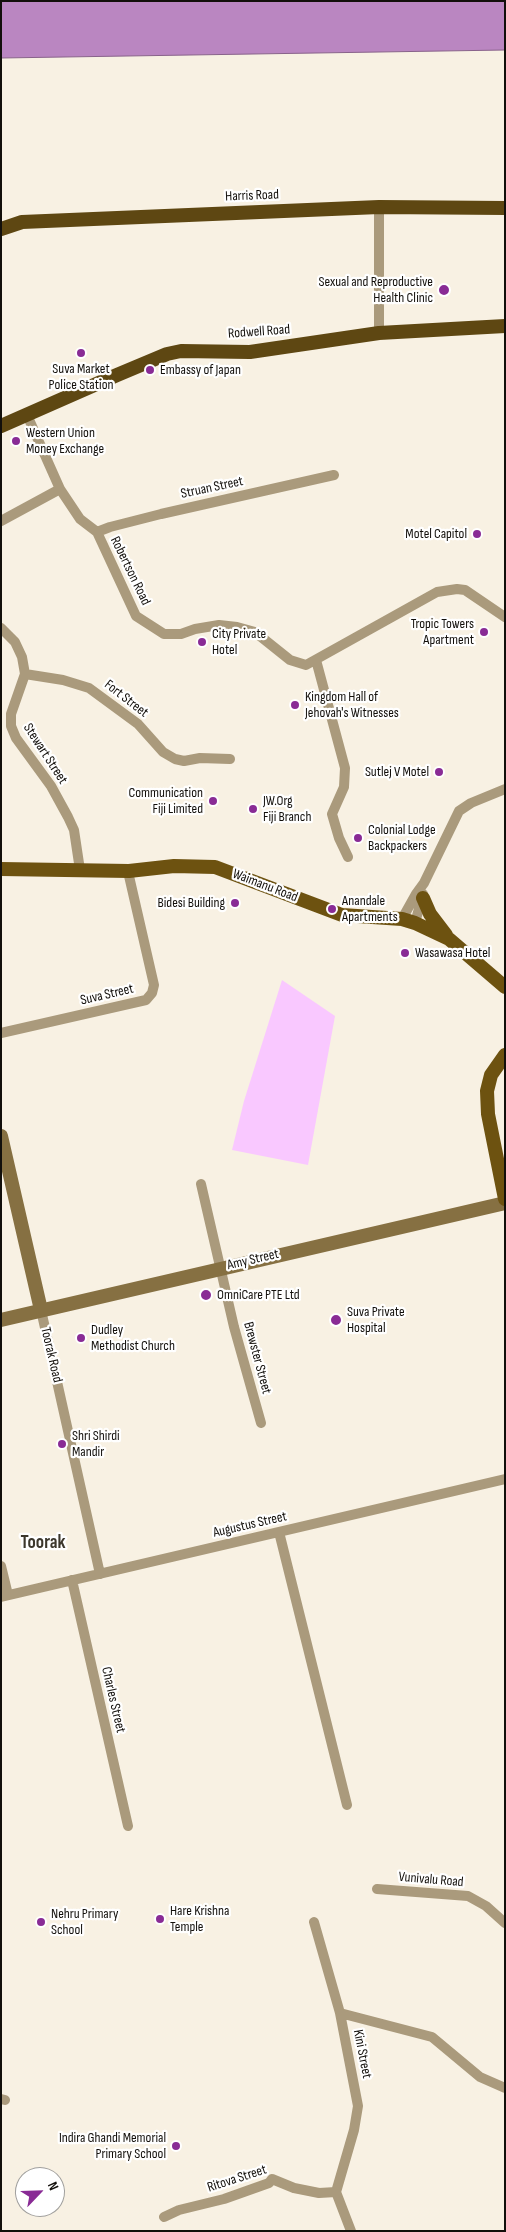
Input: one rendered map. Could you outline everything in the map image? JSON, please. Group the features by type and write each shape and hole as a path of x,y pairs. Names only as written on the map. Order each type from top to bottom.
{"highway":[{"name":"Harris Road","path":"1,228 22,222 378,207 505,208"},
{"name":"Rodwell Road","path":"27,415 167,354 181,351 250,352 379,333 505,326"},
{"path":"1,419 27,415"},
{"path":"1,426 27,415"}],"main road":[{"name":"Waimanu Road","path":"1,869 129,870 174,866 216,867 342,915 408,921 449,939 505,987"},
{"path":"422,898 430,914 449,939"},
{"path":"505,1055 491,1075 487,1091 488,1114 498,1127 505,1201"},
{"name":"Toorak Road","path":"1,1136 41,1310"},
{"name":"Amy Street","path":"1,1320 505,1201"}],"street":[{"path":"378,207 379,333"},
{"name":"Robertson Road","path":"27,415 60,489 80,519 97,532 136,616 164,634 181,634 195,629 219,625 237,627 255,632 290,660 306,665 437,592 457,589 465,590 505,617"},
{"name":"Struan Street","path":"97,532 161,514 334,476"},
{"path":"1,521 60,489"},
{"path":"1,628 16,642 22,657 25,674"},
{"path":"316,660 345,768 344,787 332,814 339,838 348,857"},
{"name":"Fort Street","path":"25,674 63,680 89,688 138,724 163,752 176,759 184,761 200,758 230,759"},
{"name":"Stewart Street","path":"25,674 10,714 11,726 16,738 51,786 68,817 74,830 80,870"},
{"path":"408,921 416,894 424,883 459,811 471,802 505,788"},
{"name":"Suva Street","path":"1,1033 146,1000 152,993 154,984 129,870"},
{"path":"408,921 422,898 424,883"},
{"name":"Brewster Street","path":"201,1184 234,1327 261,1423"},
{"name":"Toorak Road","path":"41,1310 100,1574"},
{"name":"Augustus Street","path":"5,1596 505,1479"},
{"path":"279,1532 348,1804"},
{"path":"1,1566 5,1596"},
{"name":"Charles Street","path":"72,1580 128,1826"},
{"name":"Vunivalu Road","path":"376,1889 468,1896 486,1906 505,1923"},
{"name":"Kini Street","path":"314,1922 340,2013 358,2106 354,2130 336,2192"},
{"path":"340,2013 432,2037 480,2077 505,2088"},
{"name":"Ritova Street","path":"164,2217 179,2210 224,2199 269,2183 272,2179 294,2188 319,2193 336,2192"},
{"path":"336,2192 351,2231"}],"shaded area":[{"path":"1,1 505,1 505,50 1,58"},
{"path":"282,980 335,1016 308,1165 232,1150 244,1101"}],"place":[{"name":"Sexual and Reproductive Health Clinic","path":"444,290"},
{"name":"Suva Market Police Station","path":"81,353"},
{"name":"Embassy of Japan","path":"150,370"},
{"name":"Western Union Money Exchange","path":"16,441"},
{"name":"Motel Capitol","path":"477,534"},
{"name":"Tropic Towers Apartment","path":"484,632"},
{"name":"City Private Hotel","path":"202,642"},
{"name":"Kingdom Hall of Jehovah's Witnesses","path":"295,705"},
{"name":"Sutlej V Motel","path":"439,772"},
{"name":"Communication Fiji Limited","path":"213,801"},
{"name":"JW.Org Fiji Branch","path":"253,809"},
{"name":"Colonial Lodge Backpackers","path":"358,838"},
{"name":"Bidesi Building","path":"235,903"},
{"name":"Anandale Apartments","path":"332,909"},
{"name":"Wasawasa Hotel","path":"405,953"},
{"name":"OmniCare PTE Ltd","path":"206,1295"},
{"name":"Suva Private Hospital","path":"336,1320"},
{"name":"Dudley Methodist Church","path":"81,1338"},
{"name":"Shri Shirdi Mandir","path":"62,1444"},
{"name":"Hare Krishna Temple","path":"160,1919"},
{"name":"Nehru Primary School","path":"41,1922"},
{"name":"Indira Ghandi Memorial Primary School","path":"176,2146"}],"district":[{"name":"Toorak","path":"43,1543"}]}
